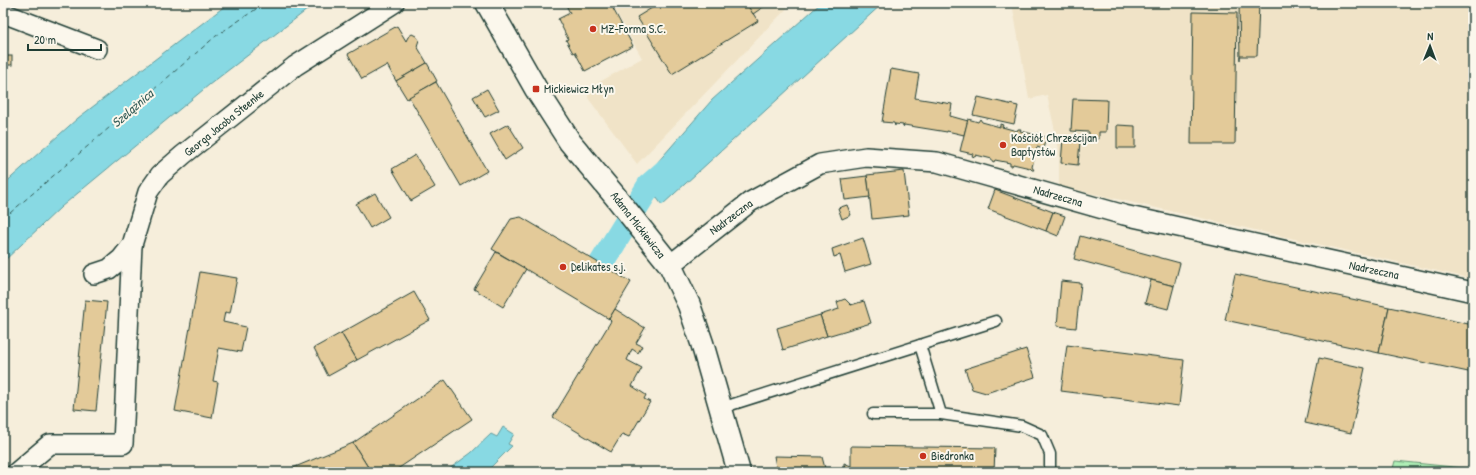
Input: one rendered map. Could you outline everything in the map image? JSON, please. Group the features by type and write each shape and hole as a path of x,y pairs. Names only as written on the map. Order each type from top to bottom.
{"main road":[{"name":"Adama Mickiewicza","path":"487,3 536,89 570,142 644,231 670,265 689,305 702,343 739,472"}],"street":[{"name":"Georga Jacoba Steenke","path":"94,274 109,269 121,260 132,245 148,192 160,175 295,66 394,3"},
{"path":"3,13 97,49"},
{"name":"Nadrzeczna","path":"670,265 750,202 820,164 866,157 937,162 1124,215 1473,292"},
{"path":"17,472 50,444 123,444 132,245"}],"lane":[{"path":"721,408 996,321"},
{"path":"920,345 941,414"},
{"path":"873,414 941,414 1022,426 1042,435 1050,454 1050,472"}],"shaded area":[{"path":"611,3 792,3 637,164 588,98 589,88 642,58"},
{"path":"1012,3 1473,3 1473,279 1059,186 1059,149 1047,95 1029,99"}],"green space":[{"path":"1395,461 1473,469 1473,472 1392,472"}],"water":[{"name":"Szelążnica","path":"229,3 316,3 209,85 61,207 3,262 3,185 78,118"},
{"path":"821,3 883,3 662,205 643,179 712,100"},
{"path":"503,427 514,434 508,444 512,446 486,472 445,472 471,453 491,434 497,437"}],"building":[{"name":"MZ-Forma S.C.","path":"565,3 610,3 633,46 585,71 575,52 573,53 566,40 568,39 558,19 570,13"},
{"path":"660,3 746,3 758,21 672,74 637,17"},
{"path":"746,3 769,3 753,14"},
{"path":"1239,3 1259,3 1257,56 1240,56 1240,60"},
{"path":"1193,12 1237,13 1235,144 1191,144"},
{"path":"397,26 406,41 412,34 416,36 419,40 417,46 427,63 396,81 387,65 362,79 348,54"},
{"path":"3,56 12,56 12,65 3,65"},
{"path":"427,63 437,81 407,99 396,81"},
{"path":"891,69 919,74 915,98 952,104 950,116 968,121 964,135 904,125 903,127 903,125 895,124 895,126 894,123 882,122"},
{"path":"436,82 487,171 461,186 409,97"},
{"path":"487,89 499,110 485,117 473,97"},
{"path":"978,97 1018,106 1014,124 973,115"},
{"path":"1073,99 1107,100 1106,132 1099,132 1099,139 1089,139 1089,132 1071,131"},
{"name":"Kościół Chrześcijan Baptystów","path":"968,119 978,122 980,119 982,122 1000,127 1000,124 1003,125 1002,127 1017,131 1018,129 1021,129 1020,131 1037,135 1037,133 1040,134 1040,136 1046,137 1043,149 1037,147 1032,167 1034,170 1013,164 1010,166 1010,163 995,160 994,162 992,159 976,155 975,157 972,156 973,154 960,151"},
{"path":"508,124 523,148 505,160 490,134"},
{"path":"1117,125 1135,126 1135,148 1117,148"},
{"path":"1063,139 1080,141 1078,165 1061,163"},
{"path":"415,155 435,187 411,201 392,169"},
{"path":"904,171 909,215 872,219 867,175"},
{"path":"867,176 870,197 845,200 842,179"},
{"path":"995,190 1053,212 1046,231 988,209"},
{"path":"375,193 389,217 370,228 356,204"},
{"path":"847,205 851,215 842,219 838,208"},
{"path":"1053,212 1065,216 1058,236 1046,231"},
{"name":"Delikates s.j.","path":"521,217 631,282 609,319 492,249 511,219"},
{"path":"1080,236 1180,263 1174,286 1074,259"},
{"path":"863,238 871,264 845,272 840,255 834,257 832,249"},
{"path":"496,252 526,269 503,307 474,289"},
{"path":"200,272 237,278 230,313 225,312 223,322 246,327 241,352 219,348 213,381 218,382 212,418 175,411"},
{"path":"1235,274 1389,307 1379,353 1225,320"},
{"path":"1151,280 1174,286 1168,309 1145,303"},
{"path":"1061,281 1081,283 1076,328 1057,326"},
{"path":"414,292 430,320 357,360 341,333"},
{"path":"845,299 851,305 864,301 871,323 827,336 820,315 839,309 837,302"},
{"path":"85,300 107,302 96,411 74,409"},
{"path":"1389,307 1473,325 1473,373 1379,353"},
{"path":"615,309 645,328 636,343 642,346 638,353 632,349 627,360 642,368 632,386 646,395 644,399 650,402 629,437 622,434 611,452 553,417 611,321 609,319"},
{"path":"820,315 827,336 783,350 777,328"},
{"path":"341,333 357,360 328,376 314,348"},
{"path":"1067,345 1184,360 1179,406 1061,391"},
{"path":"1026,349 1035,377 986,393 972,389 965,369"},
{"path":"1319,358 1365,368 1351,433 1305,423"},
{"path":"445,380 472,419 393,472 371,472 353,443"},
{"path":"353,443 371,472 283,472"},
{"name":"Biedronka","path":"851,446 995,448 994,472 846,472 844,463 851,466"},
{"path":"774,456 822,457 826,472 777,472"}],"waterway":[{"path":"601,264 649,186 674,164"}],"ferry route":[{"path":"3,219 216,36 265,3"}],"place":[{"name":"MZ-Forma S.C.","path":"593,29"},
{"name":"Mickiewicz Młyn","path":"536,89"},
{"name":"Kościół Chrześcijan Baptystów","path":"1003,145"},
{"name":"Delikates s.j.","path":"563,267"},
{"name":"Biedronka","path":"923,456"}]}
